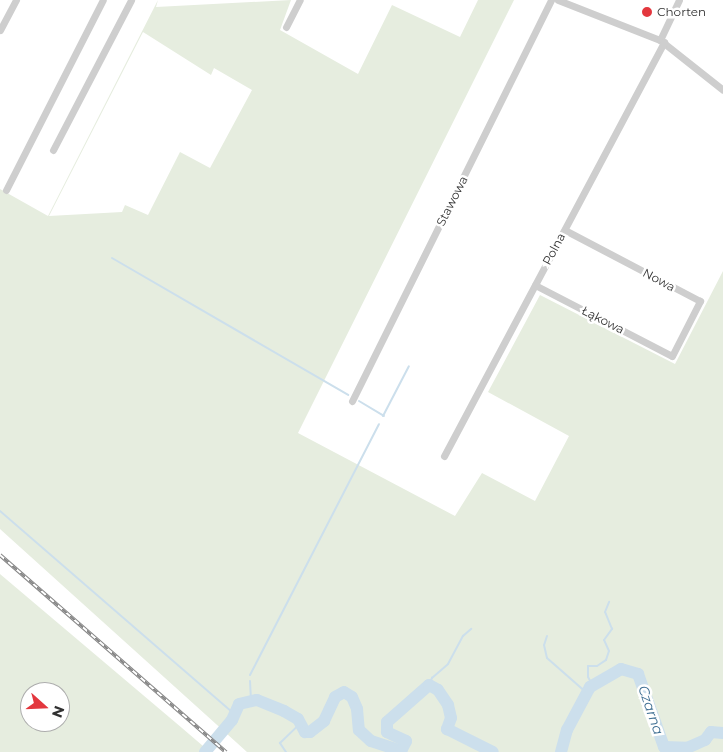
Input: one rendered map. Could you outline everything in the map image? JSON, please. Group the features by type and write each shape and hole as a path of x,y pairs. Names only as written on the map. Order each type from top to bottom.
{"street":[{"path":"0,30 16,0"},
{"path":"6,190 103,0"},
{"path":"53,150 131,0"},
{"path":"286,27 300,0"},
{"name":"Stawowa","path":"352,402 552,0"},
{"path":"558,0 662,41 723,90"},
{"name":"Polna","path":"444,456 565,230 662,41 679,0"},
{"name":"Nowa","path":"565,230 700,301 672,356"},
{"name":"Łąkowa","path":"535,285 672,356"}],"shaded area":[{"path":"158,0 156,7 291,0 280,30 358,74 392,5 460,37 478,0 514,0 298,433 455,516 482,473 535,501 569,436 488,392 540,295 675,364 723,271 723,752 247,752 0,529 0,189 48,216","holes":["143,32 211,75 214,68 252,90 210,168 180,152 148,215 125,205 122,212 49,216"]},
{"path":"0,574 210,752 0,752"}],"waterway":[{"path":"112,258 348,395"},
{"path":"383,416 409,366"},
{"path":"359,401 384,416"},
{"path":"250,675 379,424"},
{"path":"0,511 234,714"},
{"path":"593,686 588,677 588,666 597,666 606,660 609,651 604,640 612,629 605,612 609,602"},
{"path":"429,685 432,678 448,664 463,636 471,629"},
{"path":"547,636 544,645 547,658 587,693"},
{"name":"Czarna","path":"561,752 567,730 590,687 621,669 638,674 664,747 687,748 705,740 711,732 723,733"},
{"path":"250,681 251,701"},
{"name":"Czarna","path":"205,752 232,720 239,704 257,700 298,719 305,732 310,732 324,721 335,697 344,692 352,697 357,709 359,730 371,741 401,751 406,741 387,732 387,722 429,685 438,690 448,705 451,718 447,729 493,752"},
{"path":"286,752 280,743 301,723"}],"railway":[{"path":"0,555 226,752"}],"place":[{"name":"Chorten","path":"647,12"}]}
